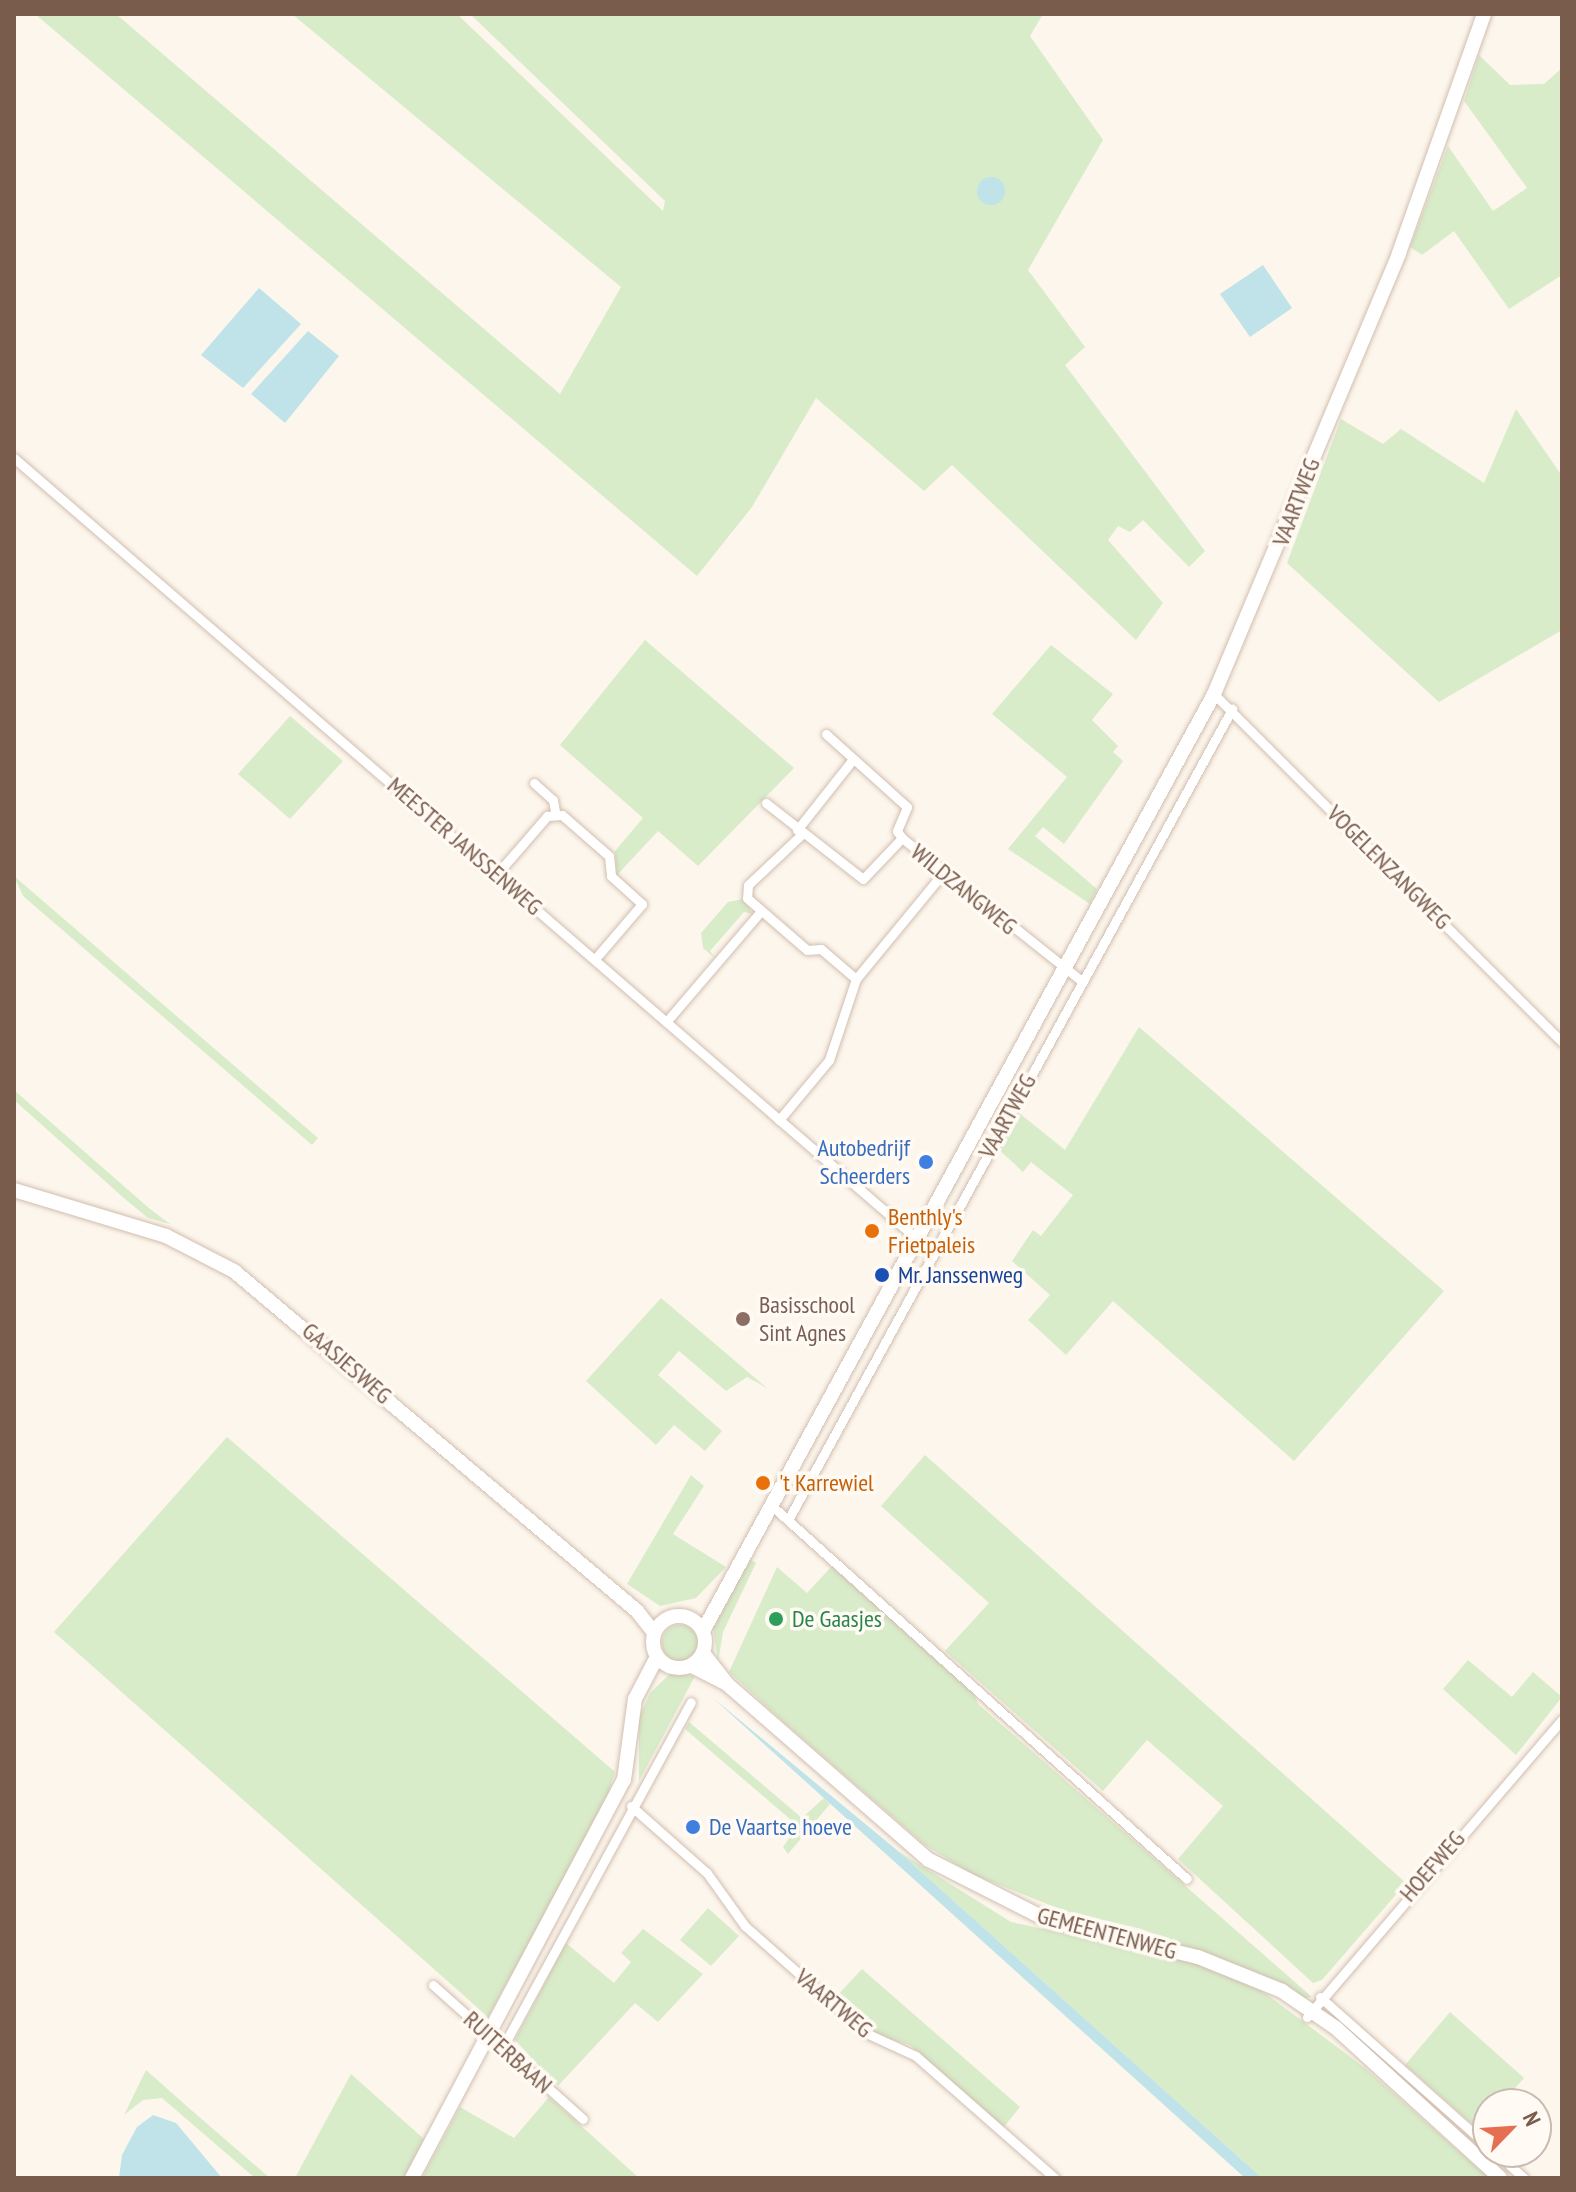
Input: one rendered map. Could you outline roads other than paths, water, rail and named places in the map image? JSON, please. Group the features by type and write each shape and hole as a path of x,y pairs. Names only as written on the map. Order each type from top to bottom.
{"street":[{"name":"VAARTWEG","path":"703,1631 914,1237 1065,971 1214,694 1399,253 1484,14"},
{"name":"MEESTER JANSSENWEG","path":"14,458 914,1237"},
{"name":"VOGELENZANGWEG","path":"1214,694 1562,1042"},
{"name":"VAARTWEG","path":"788,1520 931,1251 1232,709"},
{"name":"WILDZANGWEG","path":"826,734 907,807 897,831 902,838 1065,971"},
{"path":"853,759 775,864 765,866 745,893 761,911 807,950 821,949 856,979"},
{"path":"534,783 553,800 555,811 609,856 611,876 642,904 595,959"},
{"path":"766,803 863,879 902,838"},
{"path":"497,874 555,811"},
{"path":"779,1120 829,1060 856,979 944,872"},
{"path":"667,1021 761,911"},
{"path":"1065,971 1082,981"},
{"name":"GAASJESWEG","path":"14,1190 166,1236 234,1271 637,1611 654,1633"},
{"path":"914,1237 931,1251"},
{"path":"771,1505 1187,1879"},
{"name":"VAARTWEG","path":"691,1619 716,1602"},
{"name":"GAASJESWEG","path":"637,1611 664,1620"},
{"path":"412,2178 613,1802 629,1763 630,1719 644,1684 657,1657 654,1633 664,1620 691,1619 703,1631 703,1653 692,1666 669,1667 644,1684"},
{"name":"GEMEENTENWEG","path":"703,1653 727,1684 906,1843 957,1879 1049,1921 1198,1957 1313,2008 1472,2133"},
{"path":"657,1657 669,1667"},
{"name":"GEMEENTENWEG","path":"692,1666 727,1684"},
{"path":"505,2043 630,1808 691,1702"},
{"name":"HOEFWEG","path":"1313,2008 1562,1719"},
{"name":"VAARTWEG","path":"613,1802 630,1808 707,1873 745,1926 844,2014 880,2041 916,2056 1055,2178"},
{"name":"RUITERBAAN","path":"433,1985 505,2043 583,2119"},
{"name":"GEMEENTENWEG","path":"1313,2008 1346,2042 1500,2178"}],"water":[{"path":"991,177 1001,181 1005,191 1001,201 991,205 981,201 977,191 981,181"},
{"path":"1263,265 1292,308 1250,337 1220,294"},
{"path":"259,288 301,324 243,388 201,355"},
{"path":"308,331 339,356 285,423 251,394"},
{"path":"713,1698 898,1851 1262,2178 1245,2178"},
{"path":"153,2115 176,2123 222,2178 119,2178 122,2155 137,2127"}],"place":[{"name":"Autobedrijf Scheerders","path":"926,1162"},
{"name":"Benthly's Frietpaleis","path":"872,1231"},
{"name":"Mr. Janssenweg","path":"882,1275"},
{"name":"Basisschool Sint Agnes","path":"743,1319"},
{"name":"'t Karrewiel","path":"763,1483"},
{"name":"De Gaasjes","path":"776,1619"},
{"name":"De Vaartse hoeve","path":"693,1827"}]}
